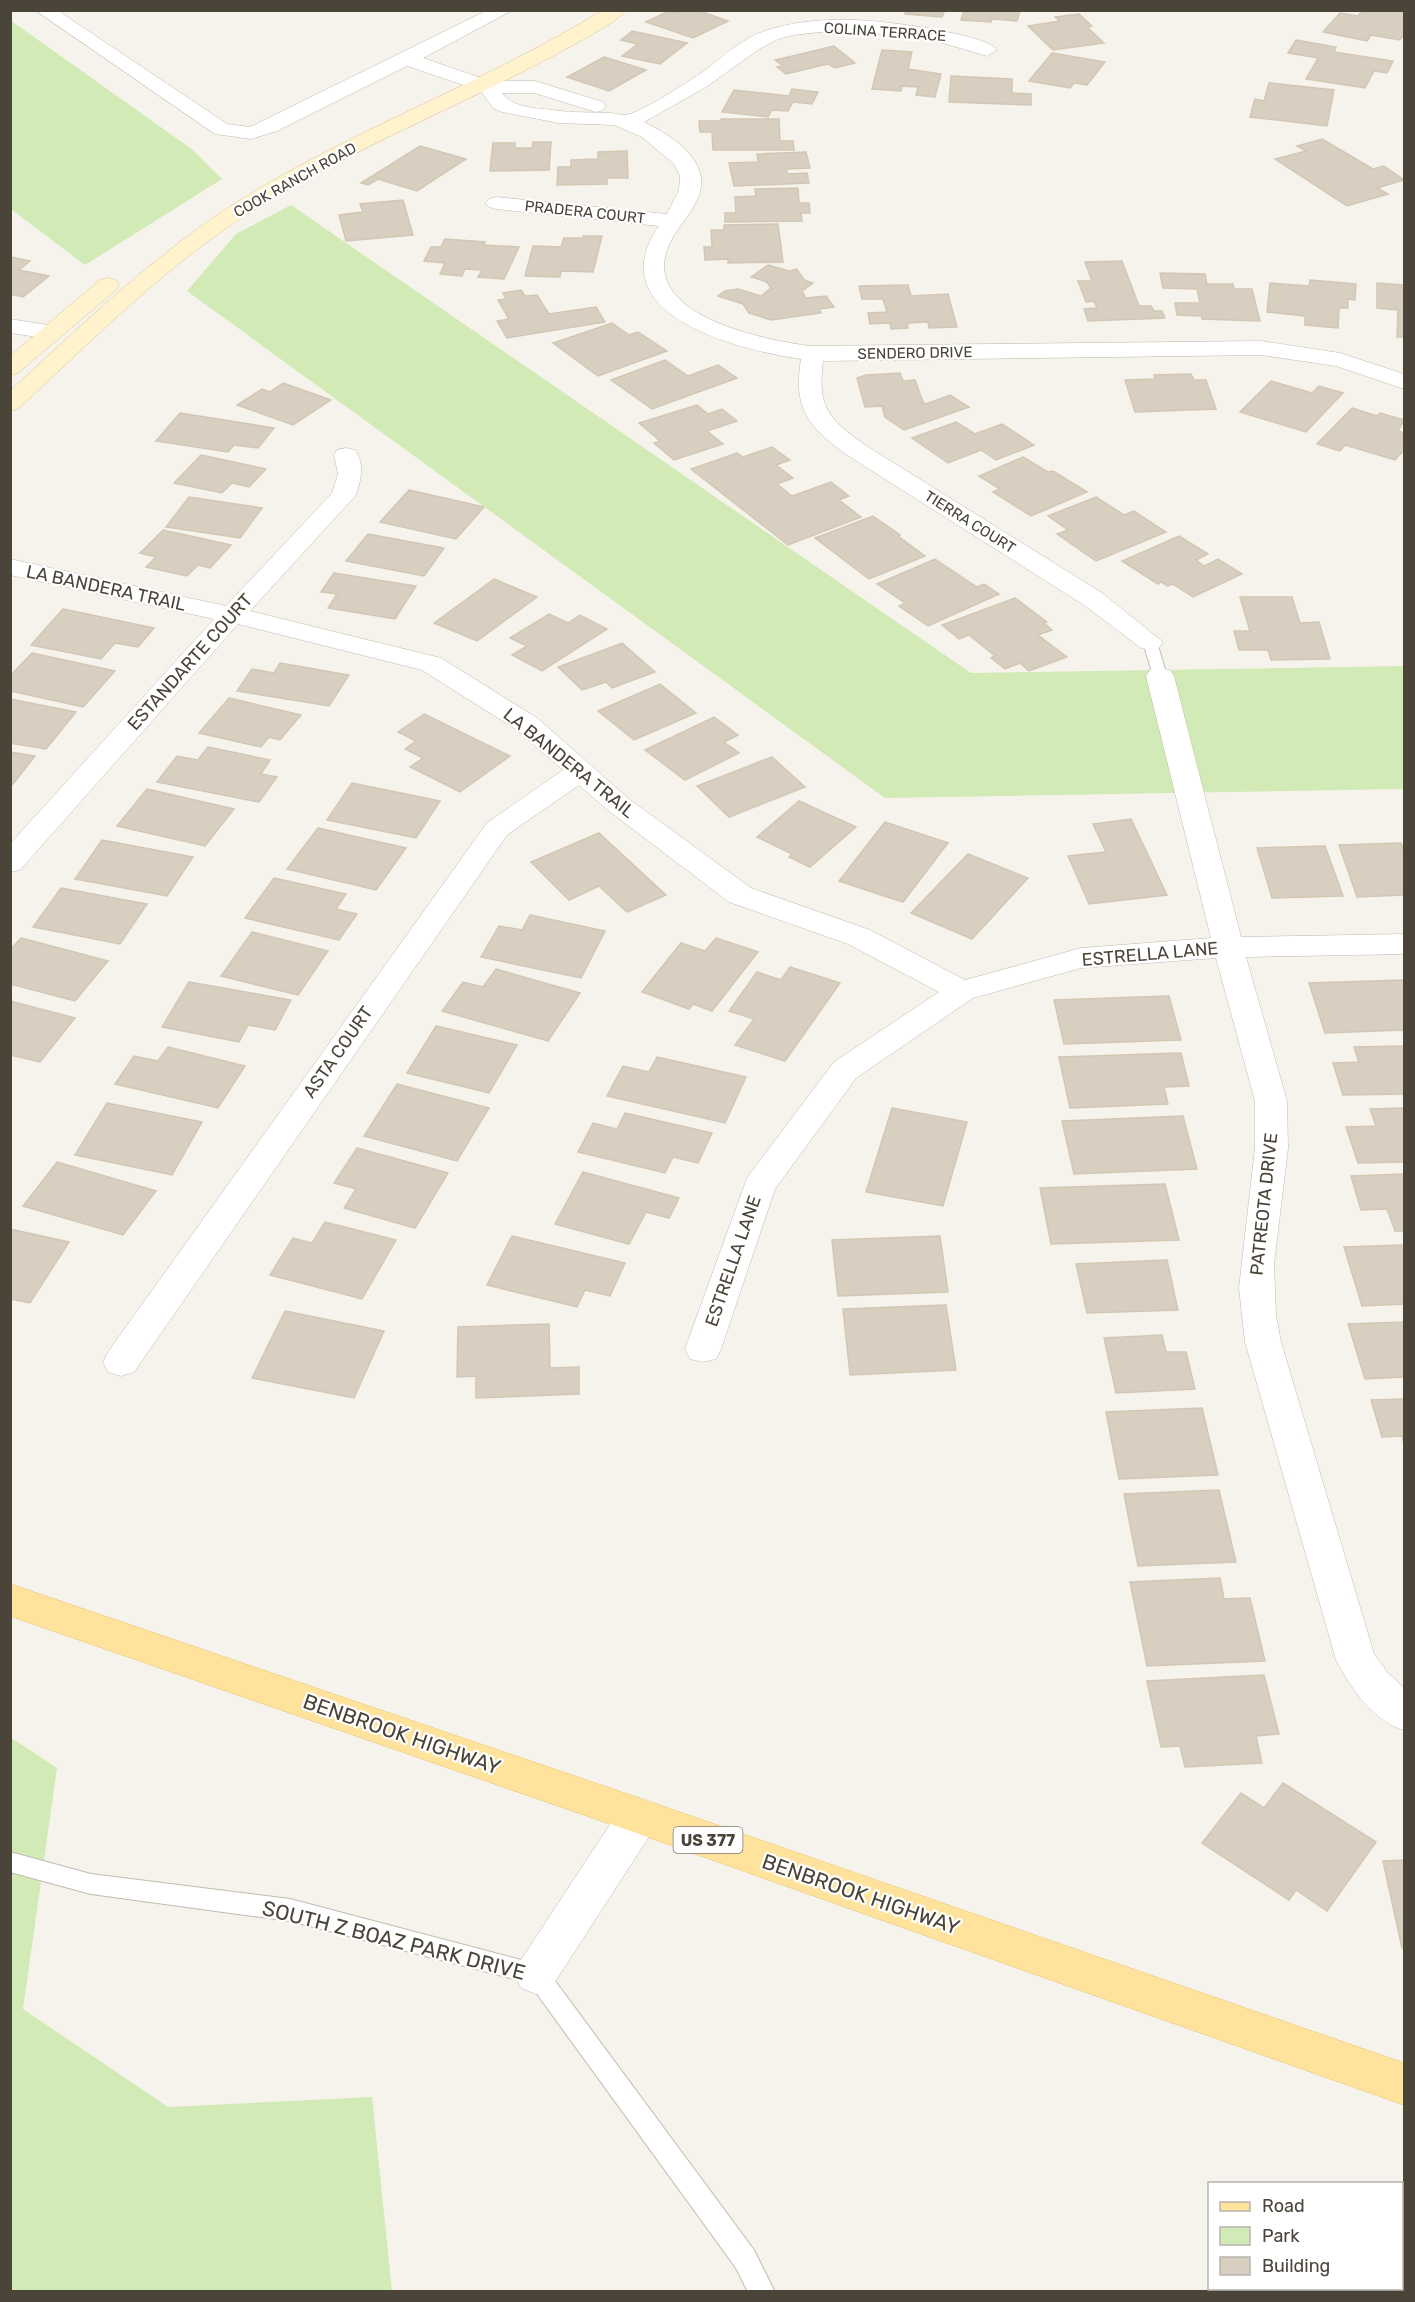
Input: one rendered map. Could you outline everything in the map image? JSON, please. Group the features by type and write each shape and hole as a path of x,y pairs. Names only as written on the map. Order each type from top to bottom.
{"main road":[{"name":"BENBROOK HIGHWAY","path":"10,1600 639,1816 1404,2084"}],"street":[{"path":"44,10 229,132 261,131 504,10"},
{"name":"COOK RANCH ROAD","path":"168,236 242,188 477,83 587,10"},
{"name":"COOK RANCH ROAD","path":"10,404 140,285 230,216 295,177 617,10"},
{"name":"COLINA TERRACE","path":"620,121 696,85 761,40 793,30 850,27 909,33 955,38 987,50"},
{"path":"406,59 477,83"},
{"name":"SENDERO DRIVE","path":"477,83 535,87 573,99 609,111 620,121 651,134 670,147 686,169 690,194 654,259 658,282 676,306 706,326 744,341 776,349 813,354 1261,348 1340,360 1404,381"},
{"name":"SENDERO DRIVE","path":"477,83 503,105 548,115 593,121 620,121"},
{"path":"548,115 573,99"},
{"name":"PRADERA COURT","path":"496,203 570,208 674,222"},
{"path":"10,368 127,268"},
{"path":"10,326 52,332"},
{"name":"TIERRA COURT","path":"813,354 808,398 811,408 827,428 856,450 1093,599 1150,642"},
{"name":"ESTANDARTE COURT","path":"10,863 232,615 344,495 350,474 346,455"},
{"name":"LA BANDERA TRAIL","path":"10,567 232,615 431,664 527,724 582,770 619,805 740,895 859,937 962,991"},
{"name":"PATREOTA DRIVE","path":"1160,676 1228,947 1266,1077 1273,1124 1255,1290 1263,1342 1356,1660 1372,1684 1404,1713"},
{"name":"ASTA COURT","path":"121,1362 379,993 497,829 582,770"},
{"name":"ESTRELLA LANE","path":"703,1349 759,1186 845,1070 962,991 1081,958 1228,947 1404,944"},
{"path":"536,1974 639,1816"}],"lane":[{"name":"TIERRA COURT","path":"1150,642 1160,676"},
{"name":"SOUTH Z BOAZ PARK DRIVE","path":"10,1862 92,1884 290,1910 536,1974 745,2259 762,2292"}],"green space":[{"path":"10,20 193,150 222,179 85,265 11,209"},
{"path":"291,205 971,673 1404,666 1404,789 885,798 187,291 236,234"},
{"path":"10,1737 57,1768 23,2009 168,2107 372,2097 392,2291 11,2291"}],"building":[{"path":"683,10 697,10 728,21 693,38 646,22 669,11 677,13"},
{"path":"906,10 945,10 942,17 905,14"},
{"path":"964,10 1020,10 1017,21 992,19 991,22 961,20"},
{"path":"1363,10 1404,10 1404,35 1400,40 1371,35 1367,41 1323,32 1340,13 1358,16"},
{"path":"1079,14 1092,26 1087,27 1104,43 1053,50 1028,26 1060,21 1055,17"},
{"path":"632,31 687,43 660,64 622,56 638,44 621,40"},
{"path":"1296,40 1336,47 1334,52 1393,61 1387,73 1374,71 1365,88 1306,79 1318,58 1288,53"},
{"path":"834,46 855,63 835,68 828,64 786,74 777,67 783,66 775,60"},
{"path":"882,50 912,52 908,69 941,74 935,97 916,95 918,87 902,86 901,91 872,89"},
{"path":"1052,53 1105,62 1087,85 1074,83 1070,88 1029,81"},
{"path":"604,57 646,70 609,91 567,77"},
{"path":"951,76 1012,79 1012,93 1031,94 1031,105 949,102"},
{"path":"1269,83 1334,90 1327,126 1250,117 1255,99 1264,101"},
{"path":"792,89 818,92 812,104 793,102 788,111 772,110 768,117 722,112 734,90 789,96"},
{"path":"721,119 779,119 780,141 793,141 794,150 713,150 712,132 700,132 699,121 721,121"},
{"path":"1322,139 1373,169 1384,166 1404,180 1377,188 1388,194 1347,206 1275,159 1306,151 1297,146"},
{"path":"533,142 551,142 549,170 490,171 493,143 515,143 515,148 532,148"},
{"path":"420,146 466,159 417,191 378,179 368,185 361,183"},
{"path":"627,151 628,178 607,178 607,184 557,185 558,167 571,167 571,160 598,159 598,152"},
{"path":"806,152 810,168 786,169 788,174 807,173 809,183 734,186 729,163 758,162 757,154"},
{"path":"798,188 799,203 809,203 810,213 801,213 802,221 725,222 725,213 736,213 735,197 756,196 755,189"},
{"path":"403,200 413,235 346,241 339,215 363,212 360,204"},
{"path":"778,224 783,262 728,263 728,259 705,260 704,247 712,247 711,230 724,230 724,225"},
{"path":"583,236 602,236 593,272 561,271 560,277 525,276 533,246 561,247 564,238 583,238"},
{"path":"445,239 519,247 504,279 478,277 482,270 465,269 462,276 440,274 445,263 424,261 431,247 441,247"},
{"path":"11,257 30,261 19,270 49,276 23,297 10,294"},
{"path":"1122,261 1139,306 1151,306 1154,311 1162,311 1165,318 1088,321 1084,309 1097,308 1094,301 1086,302 1078,281 1092,281 1085,262"},
{"path":"768,265 789,271 797,269 804,280 813,283 802,291 806,298 826,296 834,307 819,309 821,313 771,320 749,313 743,304 718,296 725,291 738,289 761,296 771,288 767,282 751,277"},
{"path":"1160,273 1205,274 1207,284 1233,284 1234,289 1252,289 1260,321 1202,319 1202,316 1177,315 1175,303 1200,303 1197,289 1163,288"},
{"path":"1310,280 1356,284 1355,300 1348,299 1348,308 1339,308 1338,328 1305,325 1305,316 1267,312 1270,283 1309,286"},
{"path":"1377,283 1404,285 1404,337 1397,337 1398,310 1377,308"},
{"path":"908,285 911,296 948,294 957,327 929,328 928,322 907,323 908,328 891,329 890,323 870,324 868,313 887,312 883,299 862,299 859,286"},
{"path":"521,290 525,296 537,295 549,314 596,307 605,322 507,338 497,321 509,319 498,300 506,299 503,293"},
{"path":"612,323 629,335 638,332 667,351 598,376 553,343"},
{"path":"665,360 688,376 718,365 737,378 652,409 611,380"},
{"path":"900,373 903,381 915,380 923,402 926,404 950,395 969,407 904,430 885,417 882,406 865,407 857,378 866,375"},
{"path":"1191,374 1194,380 1206,380 1216,409 1135,412 1125,380 1155,379 1154,375"},
{"path":"1271,381 1312,393 1319,386 1343,393 1306,432 1240,412"},
{"path":"283,383 331,400 293,425 237,405 262,389 270,392"},
{"path":"697,405 708,414 722,409 737,421 707,431 723,444 674,460 654,443 660,441 639,423"},
{"path":"1352,408 1377,416 1380,413 1404,420 1398,431 1404,433 1404,450 1395,460 1345,445 1340,451 1317,444"},
{"path":"180,413 274,428 258,448 234,445 228,452 156,441"},
{"path":"956,422 975,434 1002,424 1034,445 996,460 981,450 948,463 912,438"},
{"path":"772,447 790,460 776,465 793,478 777,484 792,496 831,482 849,496 839,500 861,517 788,545 691,469 737,453 743,457"},
{"path":"201,455 266,469 249,487 232,483 222,493 174,483"},
{"path":"1023,457 1048,472 1053,471 1087,492 1031,516 993,492 1000,489 979,476"},
{"path":"409,490 484,507 456,539 380,522"},
{"path":"189,497 262,508 240,538 166,527"},
{"path":"1096,497 1124,515 1134,511 1166,532 1096,561 1057,534 1068,530 1048,516"},
{"path":"873,516 925,556 869,579 815,538"},
{"path":"163,530 231,545 210,568 198,565 187,576 146,567 156,557 140,553"},
{"path":"368,534 444,548 424,576 346,561"},
{"path":"1179,536 1208,554 1196,560 1204,566 1218,559 1242,574 1193,597 1173,584 1167,586 1161,582 1158,584 1122,561"},
{"path":"935,559 977,587 984,584 999,594 928,626 899,606 905,603 877,584"},
{"path":"334,573 416,586 395,619 328,608 337,594 321,592"},
{"path":"494,579 537,597 477,641 434,623"},
{"path":"1240,597 1292,597 1300,623 1319,622 1330,659 1271,660 1268,650 1239,650 1234,631 1250,631"},
{"path":"1015,598 1047,622 1044,623 1052,630 1038,635 1067,657 1029,671 1020,663 1005,669 991,658 995,656 969,635 959,639 942,625"},
{"path":"63,609 154,628 138,647 115,643 101,659 31,645"},
{"path":"549,614 568,623 580,615 607,629 542,671 512,655 527,646 510,638"},
{"path":"622,643 655,672 612,688 606,682 582,690 558,667"},
{"path":"32,653 115,671 83,707 10,691 10,676"},
{"path":"280,663 349,675 329,706 237,691 252,669 274,673"},
{"path":"660,684 696,713 634,740 598,711"},
{"path":"229,698 301,715 280,740 269,737 261,747 199,733"},
{"path":"10,699 76,712 46,749 10,743"},
{"path":"424,714 510,756 460,792 410,767 423,758 405,749 416,741 398,732"},
{"path":"714,717 738,735 724,742 739,753 685,780 645,750"},
{"path":"208,747 270,760 261,774 277,777 259,802 157,782 177,756 198,760"},
{"path":"10,752 35,756 13,784 10,783"},
{"path":"772,757 805,787 729,817 697,786"},
{"path":"352,783 440,801 416,838 327,820"},
{"path":"147,789 234,809 205,846 117,826"},
{"path":"799,801 856,827 810,867 789,857 792,854 757,837"},
{"path":"1131,819 1167,895 1089,904 1068,856 1106,852 1093,824"},
{"path":"885,822 948,843 903,902 839,881"},
{"path":"318,828 406,848 376,890 287,869"},
{"path":"599,833 666,895 627,912 599,886 569,900 531,862"},
{"path":"102,840 193,857 167,896 75,879"},
{"path":"1401,843 1404,851 1404,895 1357,897 1339,845"},
{"path":"1325,846 1343,896 1272,898 1257,848"},
{"path":"968,854 1028,878 972,939 911,913"},
{"path":"274,878 346,894 336,909 357,914 339,940 245,918"},
{"path":"61,888 147,904 120,944 33,927"},
{"path":"530,915 605,931 581,978 481,957 499,926 522,930"},
{"path":"252,932 328,951 298,995 221,976"},
{"path":"21,938 108,961 75,1001 10,984 10,950"},
{"path":"716,938 758,952 712,1011 693,1004 689,1009 642,992 681,943 705,951"},
{"path":"790,967 840,983 785,1061 735,1045 754,1019 729,1011 757,972 781,980"},
{"path":"496,969 580,993 548,1041 442,1011 463,982 483,987"},
{"path":"1404,980 1404,1030 1325,1033 1309,983"},
{"path":"189,982 291,1000 275,1030 248,1025 239,1042 162,1027"},
{"path":"1169,996 1181,1040 1064,1044 1054,1000"},
{"path":"10,1001 75,1018 40,1062 10,1055"},
{"path":"436,1026 517,1045 489,1093 407,1073"},
{"path":"1404,1046 1404,1094 1343,1095 1333,1063 1359,1062 1354,1047"},
{"path":"168,1047 245,1066 218,1108 115,1084 134,1056 158,1061"},
{"path":"1181,1053 1189,1086 1164,1087 1168,1104 1070,1108 1059,1057"},
{"path":"657,1057 746,1077 725,1123 607,1096 623,1066 649,1072"},
{"path":"397,1084 489,1108 457,1161 364,1136"},
{"path":"107,1103 202,1122 172,1175 75,1155"},
{"path":"892,1108 967,1122 943,1206 866,1192"},
{"path":"1404,1108 1404,1162 1358,1163 1346,1127 1376,1126 1370,1109"},
{"path":"625,1113 712,1133 698,1163 673,1157 665,1173 578,1152 593,1123 617,1129"},
{"path":"1183,1116 1197,1169 1074,1174 1062,1121"},
{"path":"357,1148 448,1173 415,1228 344,1208 356,1189 334,1183"},
{"path":"57,1162 156,1191 123,1235 23,1206"},
{"path":"583,1172 679,1198 669,1218 646,1212 629,1244 555,1224"},
{"path":"1404,1174 1404,1231 1395,1231 1387,1209 1361,1210 1351,1176"},
{"path":"1165,1184 1179,1240 1051,1244 1040,1188"},
{"path":"325,1222 396,1240 362,1299 270,1275 293,1238 312,1243"},
{"path":"10,1229 69,1242 30,1303 10,1299"},
{"path":"512,1236 625,1263 610,1296 585,1290 577,1307 487,1285"},
{"path":"940,1236 948,1292 838,1296 832,1240"},
{"path":"1404,1245 1404,1304 1362,1306 1344,1247"},
{"path":"1167,1260 1178,1310 1087,1313 1076,1264"},
{"path":"946,1305 956,1370 850,1375 843,1309"},
{"path":"285,1311 384,1331 354,1398 252,1378"},
{"path":"1404,1322 1404,1377 1365,1379 1348,1324"},
{"path":"549,1324 550,1368 579,1367 579,1394 476,1398 476,1376 457,1377 458,1327"},
{"path":"1162,1335 1166,1352 1186,1352 1195,1389 1116,1393 1104,1338"},
{"path":"1404,1399 1404,1444 1402,1436 1382,1437 1371,1400"},
{"path":"1202,1408 1218,1475 1119,1479 1106,1412"},
{"path":"1219,1490 1236,1562 1138,1566 1124,1494"},
{"path":"1220,1578 1224,1599 1250,1598 1265,1661 1147,1666 1130,1582"},
{"path":"1264,1675 1279,1734 1256,1736 1262,1763 1185,1767 1180,1746 1161,1747 1147,1681"},
{"path":"1283,1783 1376,1842 1327,1911 1296,1890 1289,1900 1202,1843 1241,1793 1264,1808"},
{"path":"1404,1860 1404,1948 1402,1948 1383,1861"}]}
